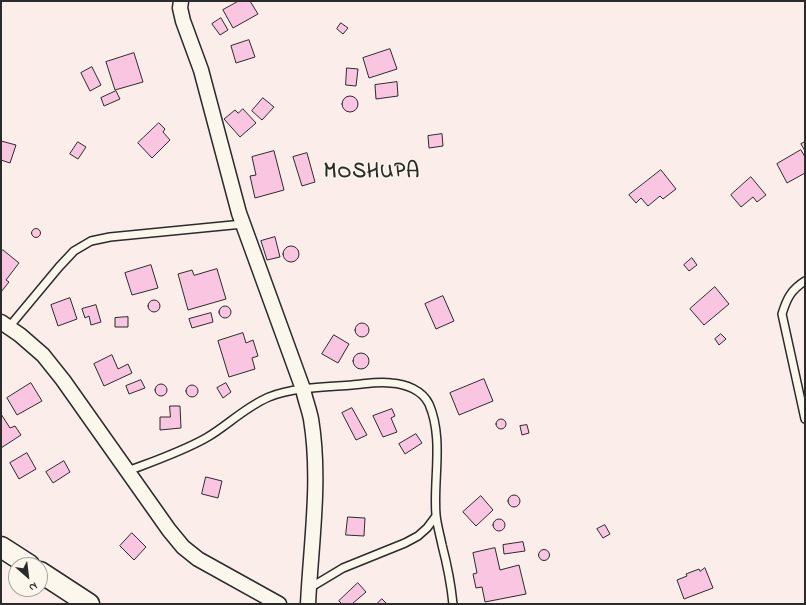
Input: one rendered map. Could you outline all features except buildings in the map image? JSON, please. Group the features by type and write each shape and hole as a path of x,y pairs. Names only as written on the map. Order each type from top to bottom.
{"main road":[{"path":"1,547 17,557"},
{"path":"48,577 89,604"}],"street":[{"path":"181,1 180,8 183,21 201,70 243,224 303,389 311,418 314,449 315,511 308,604"},
{"path":"5,325 20,335 43,356 59,375 169,530 183,547 198,559 279,604"}],"lane":[{"path":"5,325 74,251 91,241 110,237 243,224"},
{"path":"805,281 798,285 786,299 782,314 805,419"},
{"path":"128,471 187,448 207,438 243,412 268,398 280,394 303,389 391,383 413,388 421,393 428,404 435,426 437,453 436,516 451,583 453,604"},
{"path":"308,589 344,568 405,543 418,536 427,528 436,516"}],"district":[{"name":"MOSHUPA","path":"372,174"}]}
